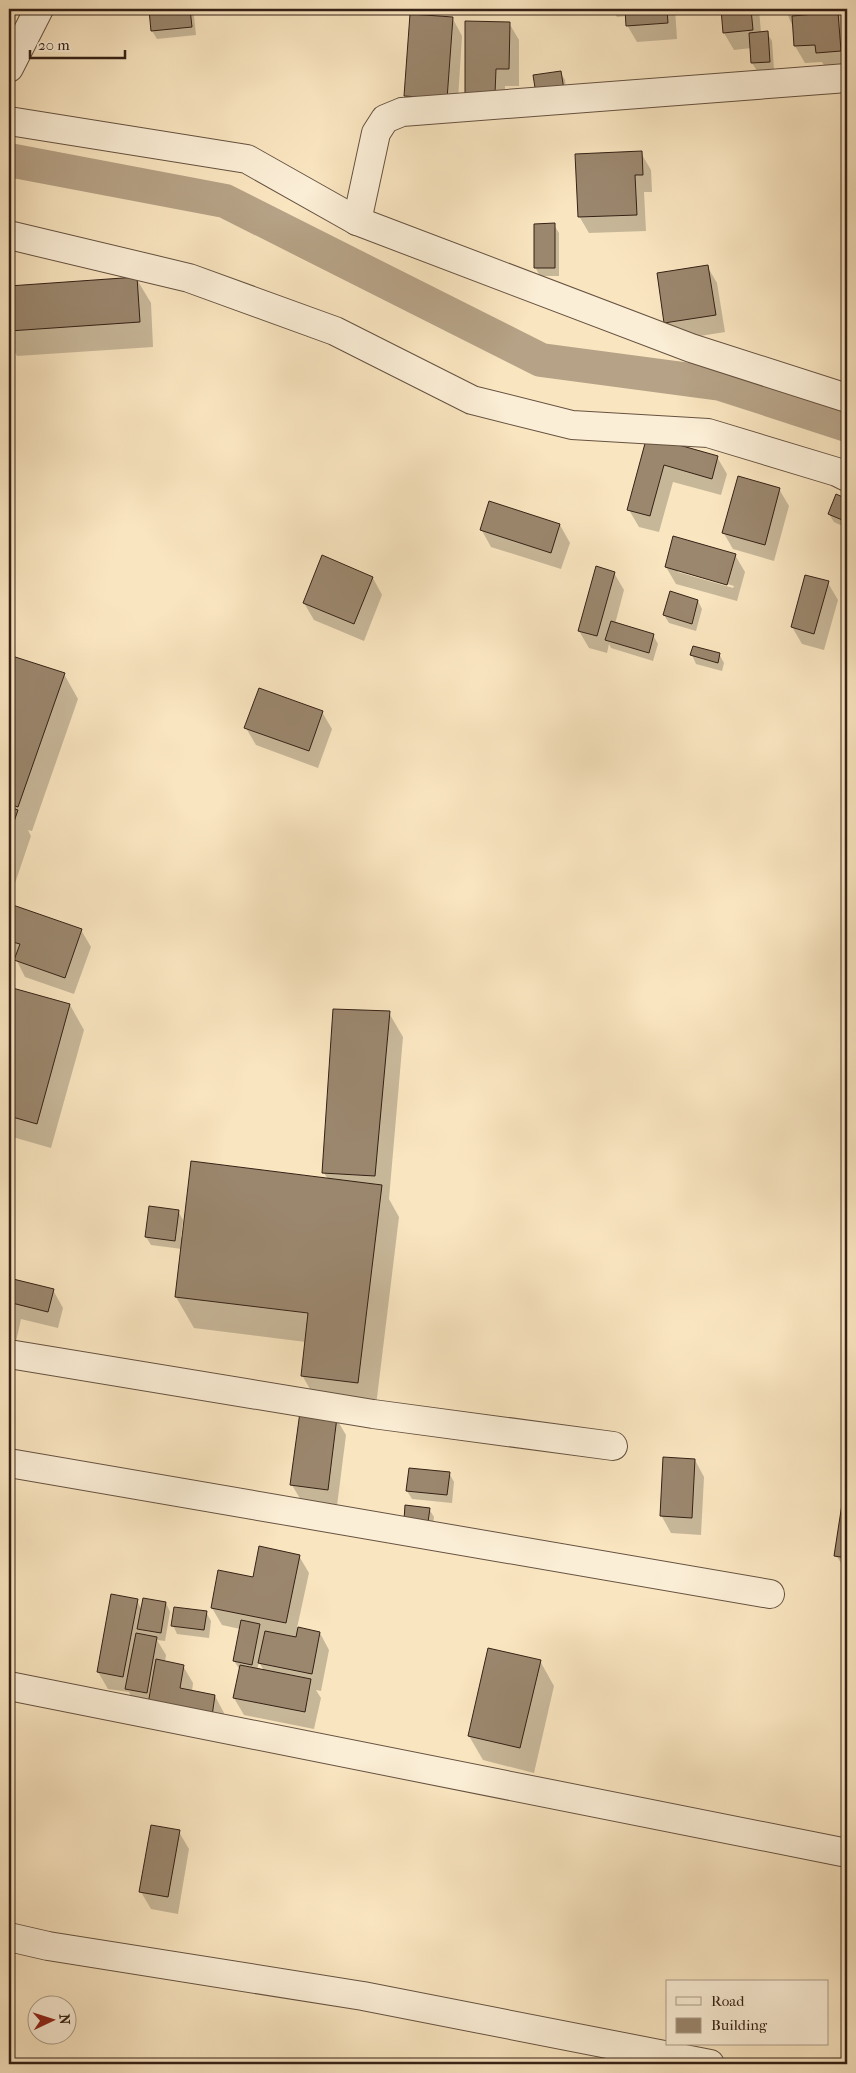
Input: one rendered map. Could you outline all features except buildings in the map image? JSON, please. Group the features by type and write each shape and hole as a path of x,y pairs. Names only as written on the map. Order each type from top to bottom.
{"street":[{"path":"9,68 39,9"},
{"path":"357,221 376,133 385,119 402,112 847,78"},
{"path":"9,121 246,159 357,221 691,348 847,398"},
{"path":"9,235 188,278 334,331 472,400 572,425 708,433 837,472 847,477"},
{"path":"9,1354 372,1414 613,1446"},
{"path":"9,1463 770,1594"},
{"path":"9,1686 847,1853"},
{"path":"9,1937 48,1946 363,1996 710,2064"}],"waterway":[{"path":"9,160 225,201 541,360 721,384 847,425"}]}
